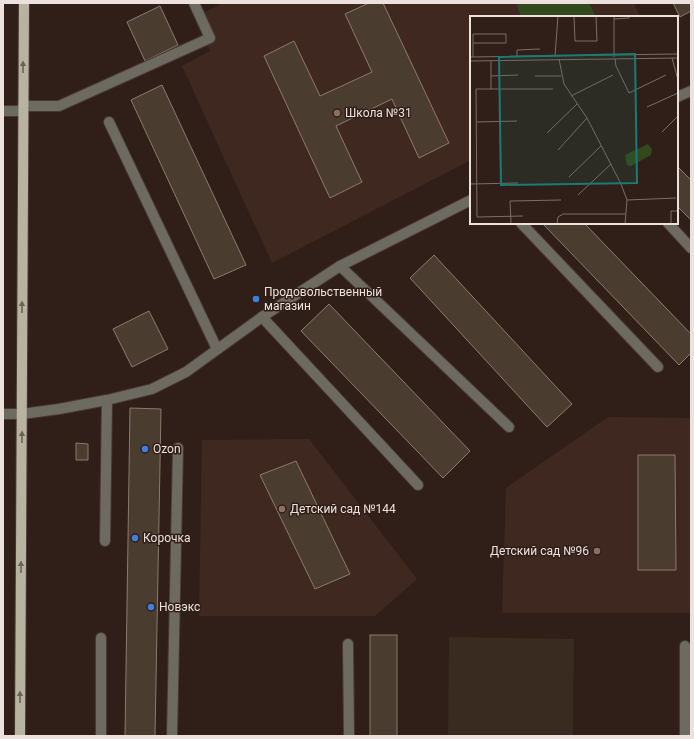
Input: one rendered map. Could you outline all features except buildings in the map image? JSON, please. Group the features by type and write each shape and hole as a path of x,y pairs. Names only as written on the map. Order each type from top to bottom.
{"main road":[{"path":"20,736 24,3"}],"street":[{"path":"3,111 59,106 210,38 194,3"},
{"path":"678,97 691,91"},
{"path":"109,122 217,349"},
{"path":"3,414 22,414 107,400 152,389 186,372 262,317 340,266 470,201"},
{"path":"522,224 658,367"},
{"path":"669,224 691,248"},
{"path":"340,266 509,427"},
{"path":"262,317 418,485"},
{"path":"105,541 107,400"},
{"path":"172,736 178,448"},
{"path":"101,638 101,736"},
{"path":"348,644 349,736"},
{"path":"685,646 685,736"}],"shaded area":[{"name":"Школа №31","path":"223,3 634,3 640,16 470,16 470,161 272,263 182,66 210,51 195,17"},
{"name":"Детский сад №96","path":"608,417 691,418 691,613 502,613 506,488"},
{"name":"Детский сад №144","path":"309,439 417,579 375,616 199,616 202,440"},
{"path":"449,637 574,639 573,736 448,736"}],"green space":[{"path":"516,3 589,3 596,16 521,16"}],"place":[{"name":"Школа №31","path":"337,113"},
{"name":"Продовольственный магазин","path":"256,299"},
{"name":"Ozon","path":"145,449"},
{"name":"Детский сад №144","path":"282,509"},
{"name":"Корочка","path":"135,538"},
{"name":"Детский сад №96","path":"597,551"},
{"name":"Новэкс","path":"151,607"}]}
